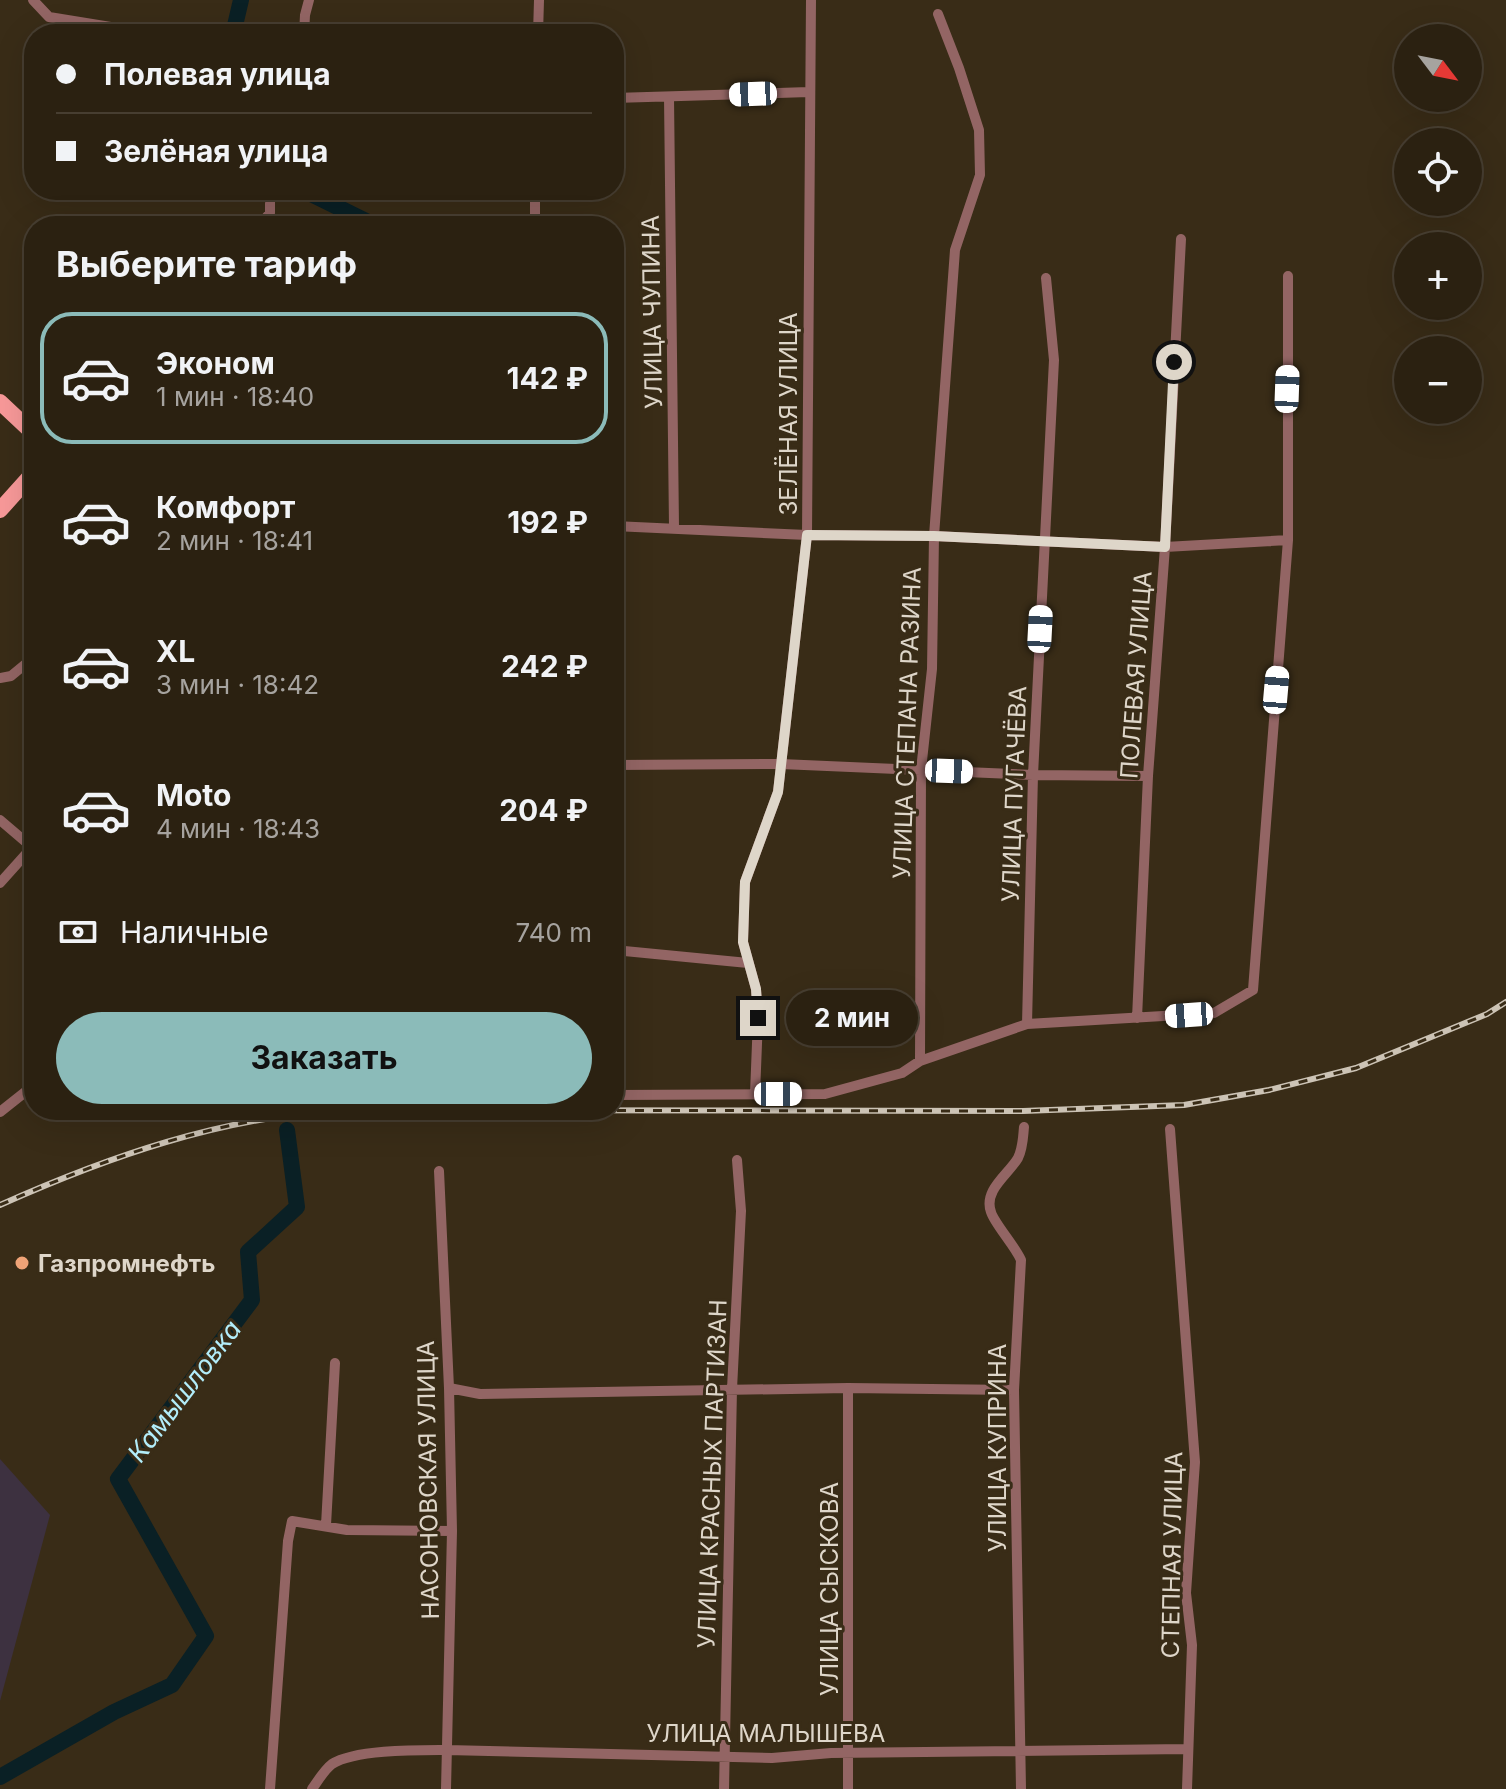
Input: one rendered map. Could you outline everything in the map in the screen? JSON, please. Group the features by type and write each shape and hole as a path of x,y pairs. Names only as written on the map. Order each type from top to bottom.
{"main road":[{"path":"0,402 24,425"},
{"path":"0,510 24,483"}],"street":[{"path":"33,0 49,17 92,24"},
{"path":"305,24 309,0"},
{"path":"538,24 539,0"},
{"name":"ЗЕЛЁНАЯ УЛИЦА","path":"755,1094 758,1018 756,989 743,942 745,882 775,802 807,535 811,0"},
{"name":"УЛИЦА СТЕПАНА РАЗИНА","path":"920,1061 921,770 932,669 934,536 955,250 980,175 979,130 938,14"},
{"path":"624,98 809,92"},
{"name":"УЛИЦА ЧУПИНА","path":"669,97 674,527"},
{"name":"ПОЛЕВАЯ УЛИЦА","path":"1137,1018 1148,776 1165,547 1181,239"},
{"path":"624,1095 825,1094 902,1073 920,1061 1027,1024 1214,1013 1253,990 1288,540 1288,276"},
{"name":"УЛИЦА ПУГАЧЁВА","path":"1027,1024 1033,775 1054,360 1046,278"},
{"path":"624,526 1165,547 1288,540"},
{"path":"0,678 11,676 24,665"},
{"path":"624,765 781,764 1033,775 1148,776"},
{"path":"0,820 24,840"},
{"path":"0,883 24,857"},
{"path":"624,951 748,963"},
{"path":"0,1112 24,1093"},
{"name":"УЛИЦА КУПРИНА","path":"1021,1789 1014,1390 1021,1260 991,1213 990,1198 1018,1159 1023,1146 1024,1127"},
{"name":"СТЕПНАЯ УЛИЦА","path":"1170,1129 1195,1462 1186,1593 1192,1645 1187,1789"},
{"name":"УЛИЦА КРАСНЫХ ПАРТИЗАН","path":"724,1789 732,1389 741,1211 737,1160"},
{"name":"НАСОНОВСКАЯ УЛИЦА","path":"439,1171 452,1531 446,1789"},
{"path":"326,1525 335,1363"},
{"path":"449,1388 480,1394 848,1388 1014,1390"},
{"name":"УЛИЦА СЫСКОВА","path":"848,1388 848,1789"},
{"path":"270,1789 292,1521 347,1530 452,1531"},
{"name":"УЛИЦА МАЛЫШЕВА","path":"312,1789 330,1765 346,1757 398,1751 772,1758 850,1752 1187,1749"}],"shaded area":[{"path":"0,1459 50,1515 0,1701"}],"waterway":[{"name":"Камышловка","path":"235,24 241,0"},
{"name":"Камышловка","path":"323,200 356,216"},
{"name":"Камышловка","path":"0,1777 114,1712 172,1685 206,1636 118,1479 252,1300 248,1252 297,1207 287,1130"}],"railway":[{"path":"624,1110 1023,1111 1184,1105 1269,1090 1356,1068 1487,1014 1506,1002"},
{"path":"0,1205 166,1142 257,1120"}],"place":[{"name":"Газпромнефть","path":"22,1263"}],"route":[{"path":"758,1018 756,989 743,942 745,882 778,792 807,535 934,536 1165,547 1174,362"}]}
